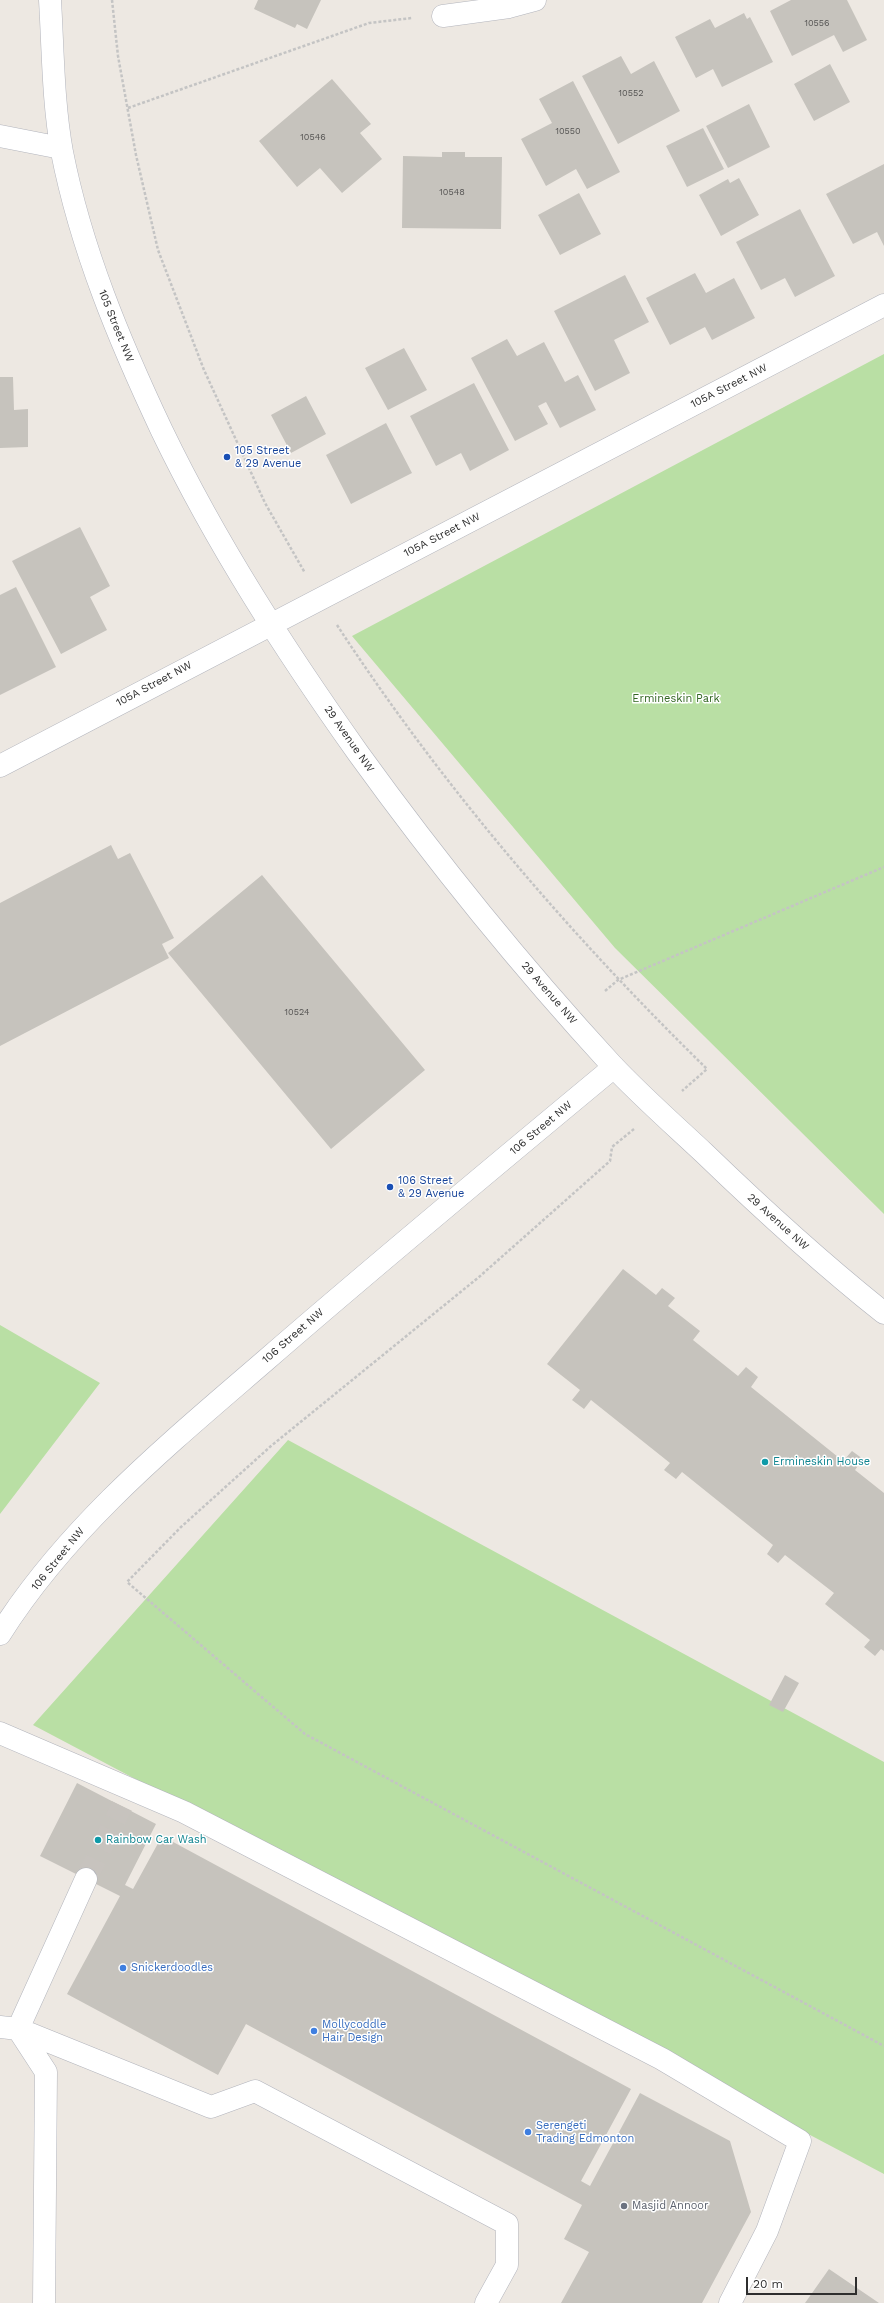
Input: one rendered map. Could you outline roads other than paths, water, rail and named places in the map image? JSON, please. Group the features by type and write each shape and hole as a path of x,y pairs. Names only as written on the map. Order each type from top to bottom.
{"street":[{"name":"105 Street NW","path":"50,0 61,148 82,230 101,289 138,380 182,472 221,543 269,624"},
{"path":"442,16 509,7 535,0"},
{"path":"0,136 61,148"},
{"name":"105A Street NW","path":"0,766 269,624 884,305"},
{"name":"29 Avenue NW","path":"269,624 392,801 454,880 614,1067 755,1202 846,1282 884,1313"},
{"name":"106 Street NW","path":"0,1634 65,1548 161,1450 347,1289 614,1067"},
{"path":"0,1733 126,1798 184,1812 662,2058 800,2141 767,2231 730,2303"},
{"path":"9,2028 86,1879"},
{"path":"9,2028 46,2072 44,2303"},
{"path":"9,2028 211,2107 255,2091 507,2224 507,2265 486,2303"}],"tunnel":[{"path":"86,1879 122,1806"}],"place":[{"name":"105 Street & 29 Avenue","path":"227,457"},
{"name":"106 Street & 29 Avenue","path":"390,1187"},
{"name":"Ermineskin House","path":"765,1462"},
{"name":"Rainbow Car Wash","path":"98,1840"},
{"name":"Snickerdoodles","path":"123,1968"},
{"name":"Mollycoddle Hair Design","path":"314,2031"},
{"name":"Serengeti Trading Edmonton","path":"528,2132"},
{"name":"Masjid Annoor","path":"624,2206"}],"park label":[{"name":"Ermineskin Park","path":"676,699"}]}
